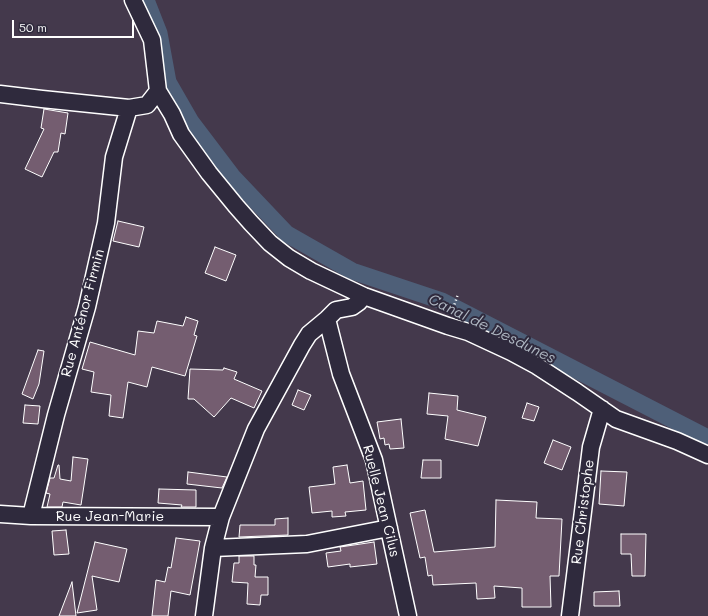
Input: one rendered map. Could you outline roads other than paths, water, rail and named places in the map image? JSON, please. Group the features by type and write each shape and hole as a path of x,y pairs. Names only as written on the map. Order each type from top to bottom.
{"street":[{"path":"133,0 152,40 158,91 182,134 209,173 236,206 270,242 289,258 311,271 364,296 468,332 537,366 616,419 677,441 708,455"},
{"path":"0,94 42,100 129,108 147,105 158,91"},
{"name":"Rue Anténor Firmin","path":"31,516 56,415 87,307 106,223 114,156 129,108"},
{"path":"204,616 213,548 221,518 256,429 309,334 336,310 352,307 364,296"},
{"name":"Ruelle Jean Cilus","path":"327,319 341,374 374,460 408,616"},
{"name":"Rue Christophe","path":"570,616 592,447 602,409"},
{"name":"Rue Jean-Marie","path":"0,514 31,516 221,518"},
{"path":"213,548 307,544 389,528"}],"waterway":[{"name":"Canal de Desdunes","path":"146,0 159,33 168,82 191,122 232,176 287,234 352,271 442,301 708,438"}]}
